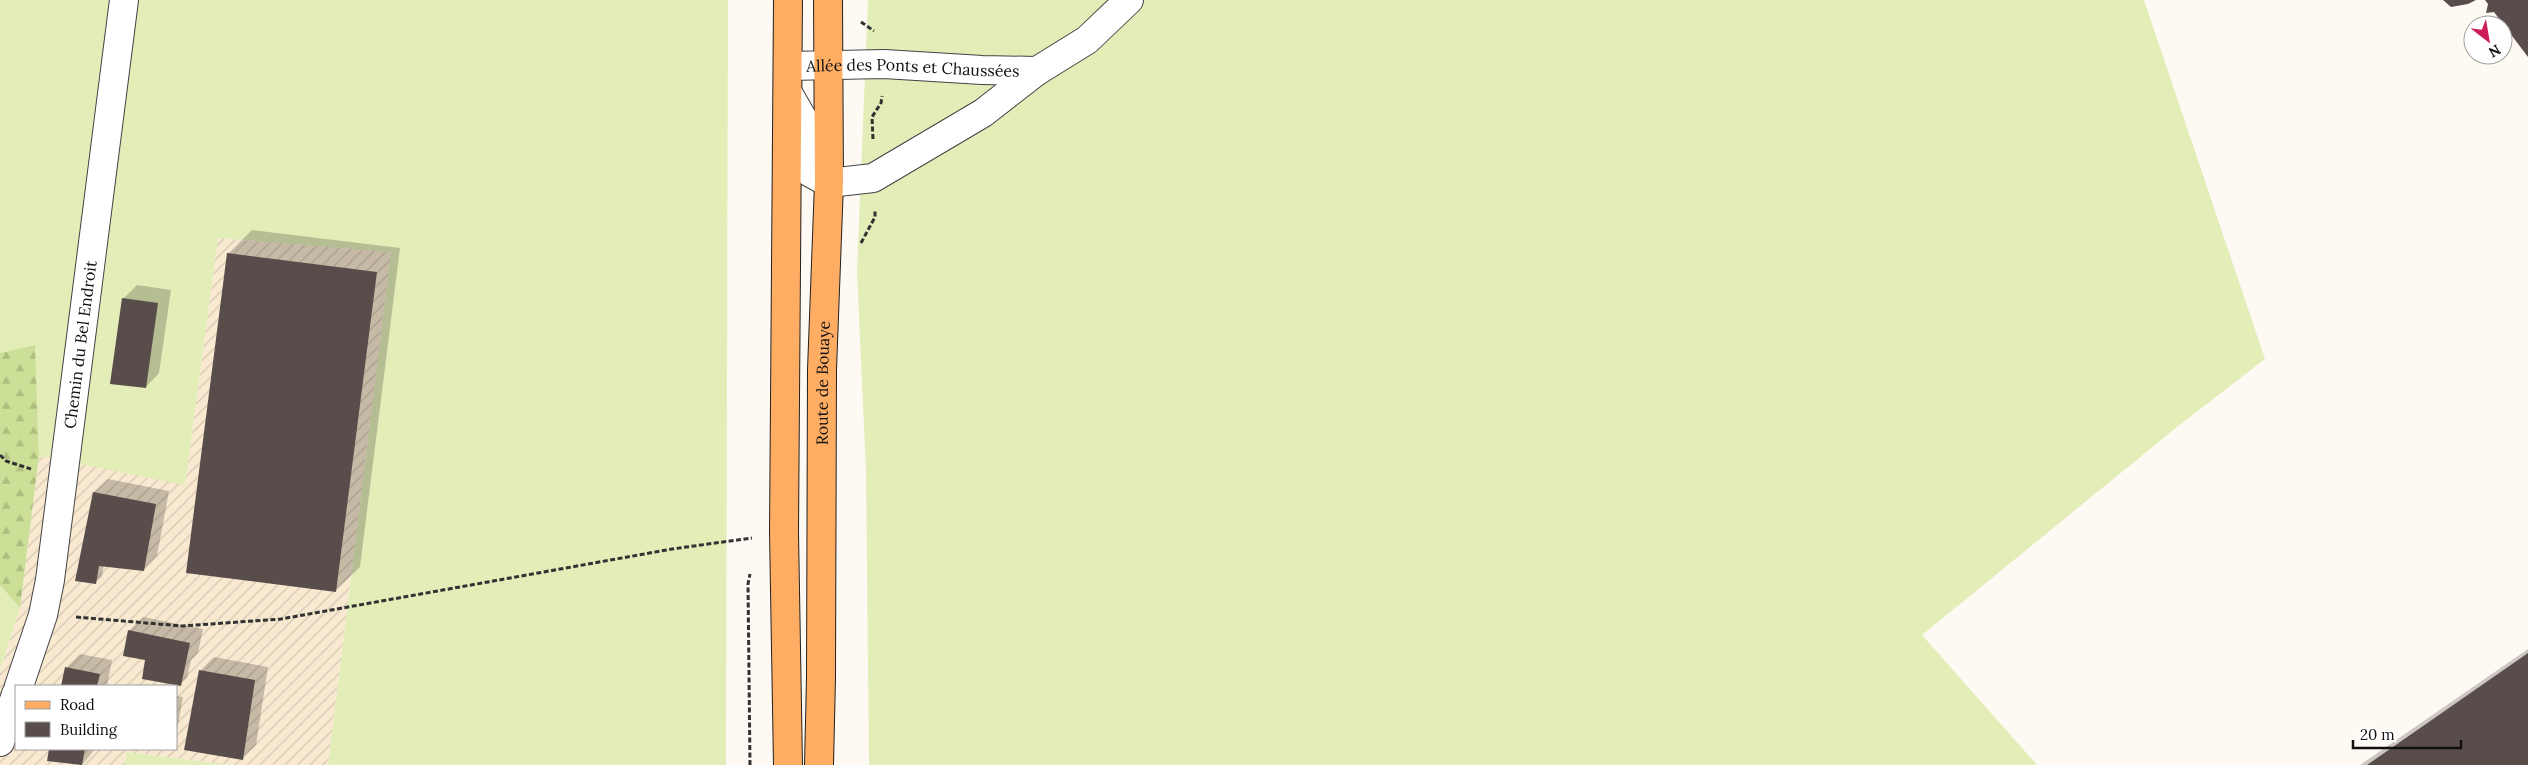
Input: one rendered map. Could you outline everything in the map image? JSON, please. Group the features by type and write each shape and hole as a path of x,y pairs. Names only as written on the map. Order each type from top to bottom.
{"main road":[{"path":"788,0 784,532 788,765"},
{"name":"Route de Bouaye","path":"819,765 822,678 822,370 829,183 828,0"}],"street":[{"name":"Chemin du Bel Endroit","path":"19,685 43,615 50,580 124,0"},
{"name":"Allée des Ponts et Chaussées","path":"829,183 873,178 983,113 1037,71 1086,40 1129,0"},
{"name":"Allée des Ponts et Chaussées","path":"789,66 884,64 982,70 1037,71"},
{"path":"788,93 803,119 809,172 829,183"},
{"path":"0,742 15,697"}],"path":[{"path":"858,249 875,217 872,117 881,103 884,64"},
{"path":"43,615 182,626 281,619 672,548 784,532"}],"shaded area":[{"path":"218,238 391,252 328,765 230,765 127,752 124,765 0,765 0,670 20,608 39,456 185,484"}],"green space":[{"path":"0,0 728,0 726,765 328,765 391,252 218,238 185,485 39,456 35,345 0,353"},
{"path":"868,0 2144,0 2265,359 2177,427 1922,635 2037,765 869,765 866,471 857,272"},
{"path":"35,345 39,456 20,608 0,585 0,353"},
{"path":"0,585 20,608 0,670"},
{"path":"127,752 230,765 124,765"}],"building":[{"path":"2443,0 2476,0 2468,4 2451,7"},
{"path":"2485,0 2528,0 2528,57 2513,37 2513,15 2496,15 2494,12 2486,13 2488,4"},
{"path":"227,253 377,272 336,592 186,573"},
{"path":"122,298 158,303 146,388 110,384"},
{"path":"93,492 156,504 144,571 99,566 96,584 75,581"},
{"path":"128,630 190,643 181,686 142,679 145,660 123,656"},
{"path":"2528,653 2528,765 2367,765"},
{"path":"65,667 100,674 97,685 61,685"},
{"path":"199,670 255,680 243,760 184,750"},
{"path":"49,750 85,750 82,765 47,761"}]}
